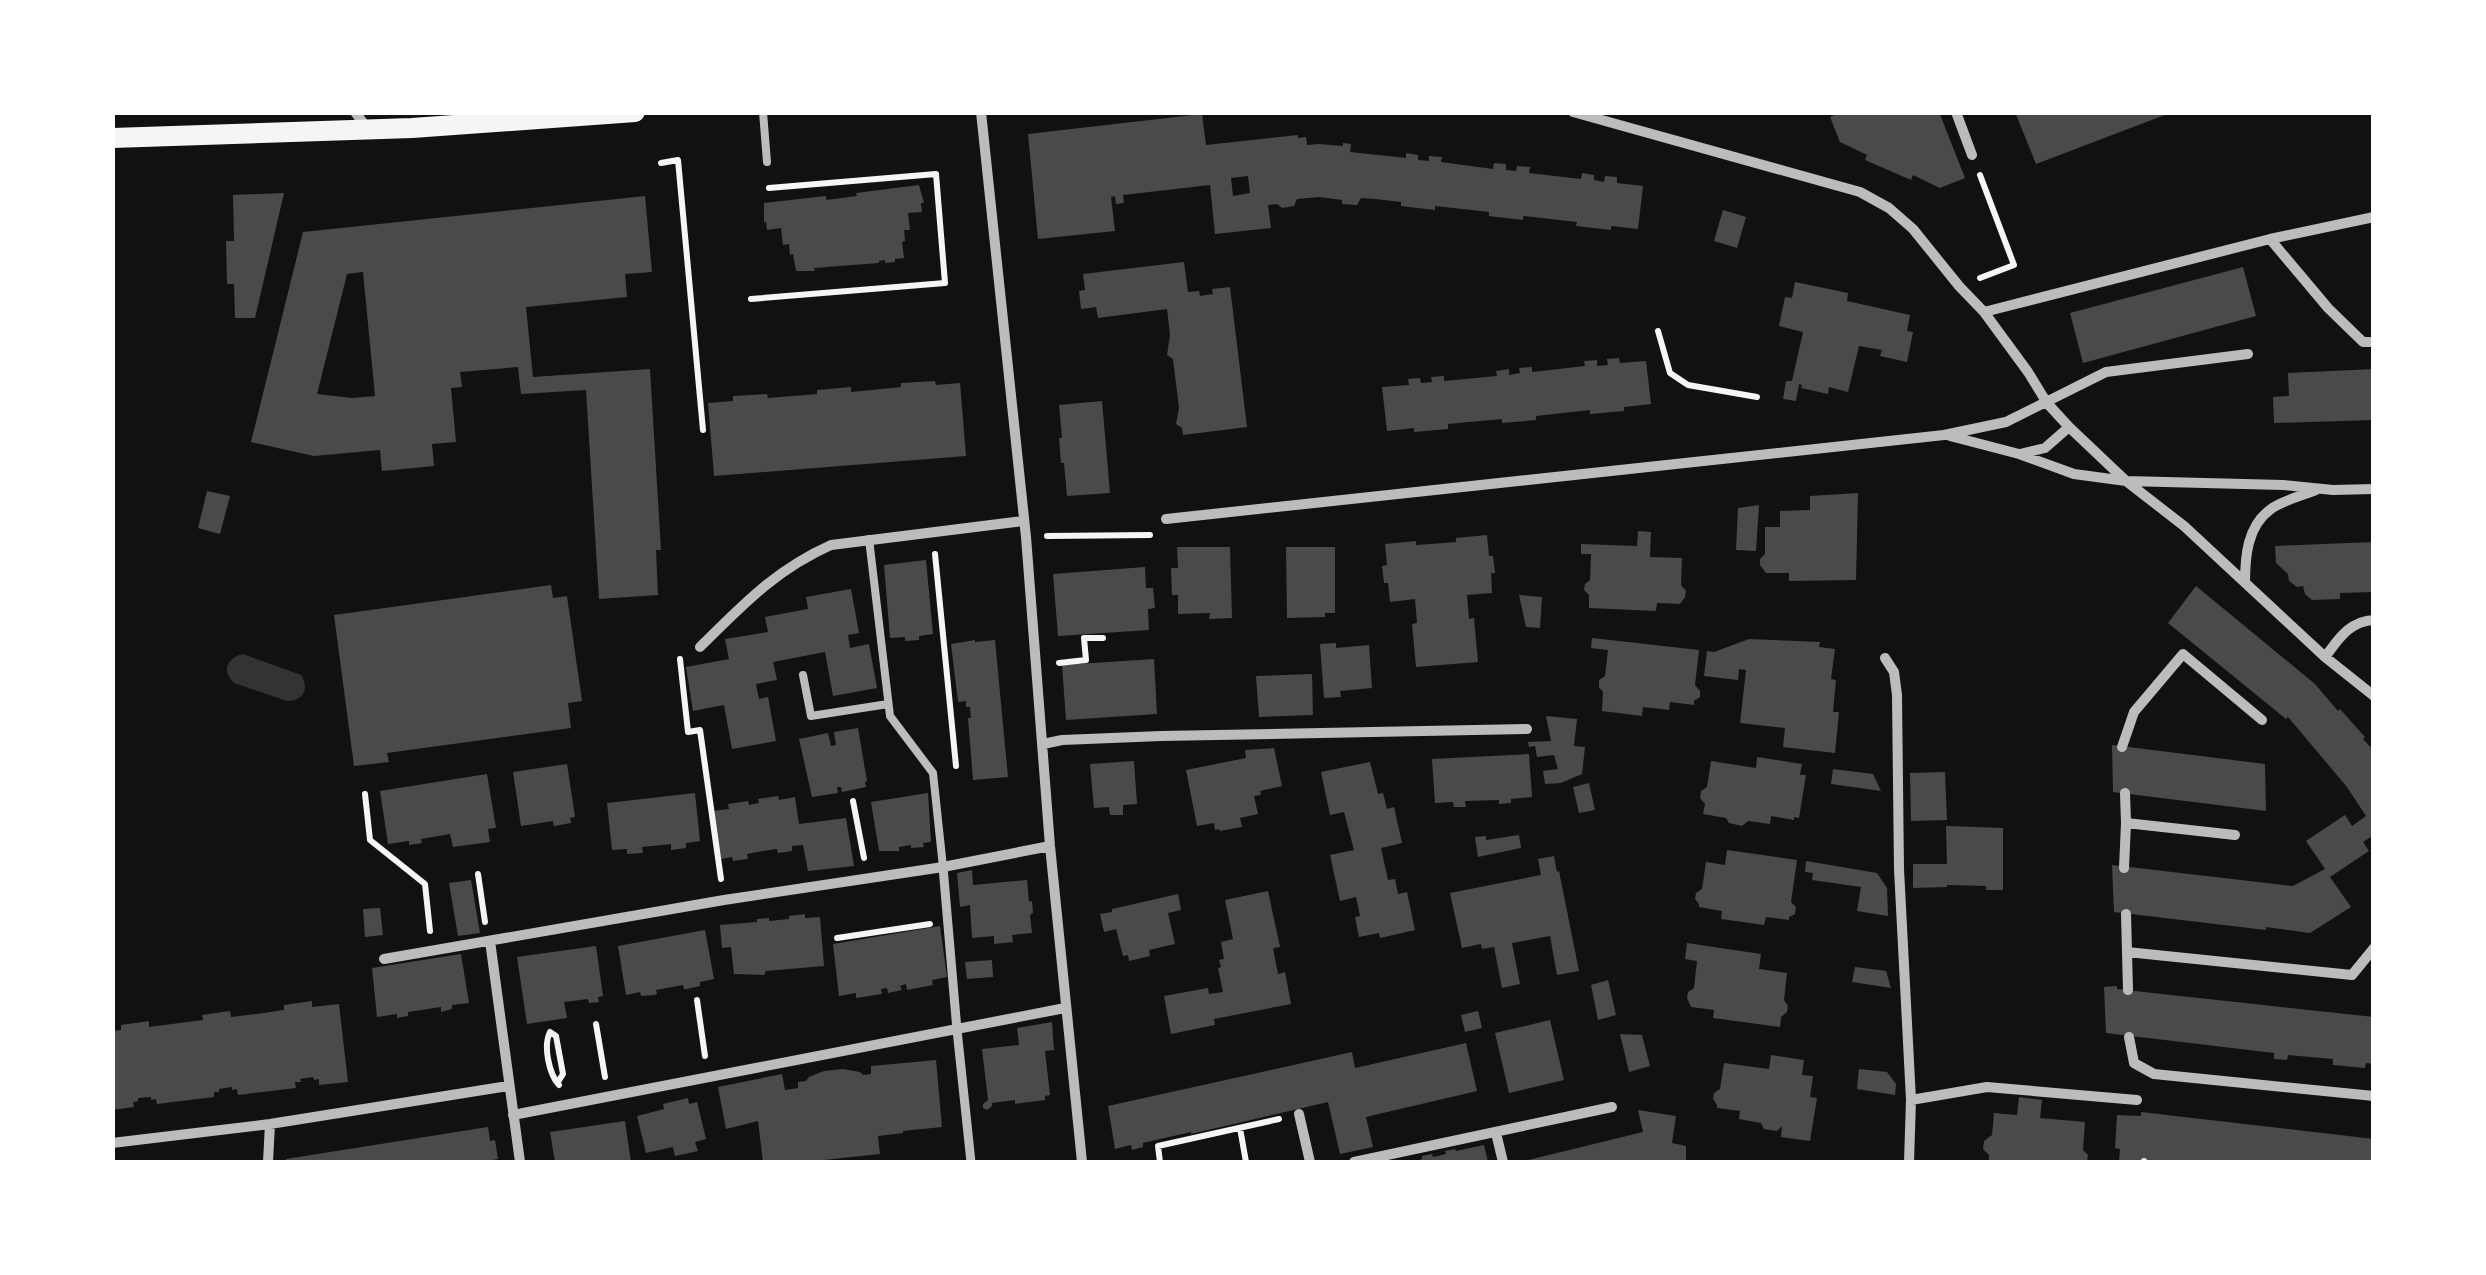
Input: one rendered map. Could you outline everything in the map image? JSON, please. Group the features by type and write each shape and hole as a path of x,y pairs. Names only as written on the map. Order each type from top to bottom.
{"main road":[{"path":"112,138 361,121 412,128 634,112"}],"street":[{"path":"981,112 1024,521 1050,846 1082,1162"},
{"path":"1573,112 1860,192 1890,208 1984,312 2047,403 2069,427 2126,481 2184,526 2324,658 2374,696"},
{"path":"1956,112 1972,156"},
{"path":"1984,312 2374,217"},
{"path":"2270,240 2328,308 2363,342 2374,342"},
{"path":"1166,519 1944,434 2006,422 2106,372 2248,354"},
{"path":"2019,454 2045,448 2069,427"},
{"path":"1944,434 2074,474 2126,481 2374,489"},
{"path":"2245,583 2245,556 2252,534 2270,510 2317,490"},
{"path":"700,646 782,571 831,545 1024,521"},
{"path":"2324,658 2343,633 2360,620 2374,620"},
{"path":"2122,747 2134,712 2183,654 2262,720"},
{"path":"1885,658 1894,672 1898,694 1899,869 1911,1100 1909,1162"},
{"path":"1043,744 1201,735 1527,729"},
{"path":"2124,868 2125,793"},
{"path":"2126,823 2235,835"},
{"path":"384,959 1050,846"},
{"path":"943,866 971,1162"},
{"path":"2126,914 2128,990"},
{"path":"490,942 520,1162"},
{"path":"2127,952 2352,975 2374,948"},
{"path":"513,1116 1065,1008"},
{"path":"2129,1037 2134,1063 2154,1074 2374,1096"},
{"path":"112,1144 270,1124 508,1086"},
{"path":"1911,1100 1988,1087 2137,1100"},
{"path":"1354,1162 1612,1107"},
{"path":"1300,1114 1310,1162"},
{"path":"268,1162 270,1124"},
{"path":"1496,1133 1502,1162"}],"lane":[{"path":"763,112 767,162"},
{"path":"870,538 890,716 933,773 943,866"},
{"path":"803,674 812,716 888,704"}],"path":[{"path":"1972,156 2014,265 1989,275"},
{"path":"660,163 678,160 703,430"},
{"path":"751,299 945,283 936,174 769,188"},
{"path":"1658,331 1670,373 1688,385 1757,397"},
{"path":"932,534 956,768"},
{"path":"1050,536 1140,535"},
{"path":"1058,662 1086,660 1084,638 1103,638"},
{"path":"700,646 679,659 688,732 700,730 721,880"},
{"path":"365,794 370,840 424,884 433,951"},
{"path":"853,800 864,858"},
{"path":"478,874 490,942"},
{"path":"837,938 940,922"},
{"path":"697,1000 707,1065"},
{"path":"596,1024 606,1086"},
{"path":"558,1082 563,1074 556,1036 550,1032 546,1041 553,1078 561,1095"},
{"path":"1160,1162 1158,1146 1280,1118"},
{"path":"1240,1128 1246,1162"}],"shaded area":[{"path":"243,654 301,675 303,693 287,701 234,683 228,666"}],"building":[{"path":"1842,112 1939,112 1965,178 1940,188 1865,160 1867,155 1840,142 1830,117"},
{"path":"2015,112 2170,112 2170,113 2036,164"},
{"path":"1202,114 1206,145 1298,135 1306,137 1307,145 1351,144 1350,152 1406,158 1406,153 1429,161 1429,156 1442,157 1441,162 1493,169 1494,163 1506,164 1506,170 1530,167 1529,173 1581,179 1582,173 1604,182 1605,176 1617,177 1617,183 1643,186 1638,229 1611,226 1611,230 1576,226 1577,222 1523,216 1523,220 1435,206 1435,210 1375,199 1361,198 1357,205 1342,204 1342,200 1319,197 1297,199 1294,206 1282,208 1268,205 1271,228 1215,234 1210,185 1123,195 1124,203 1116,204 1115,196 1111,197 1115,231 1038,239 1028,134","holes":["1248,176 1250,193 1233,196 1231,178"]},
{"path":"919,185 922,212 908,213 910,230 904,230 904,258 895,262 796,271 789,244 783,245 781,228 767,230 764,222 764,203 826,196 826,200"},
{"path":"284,193 255,318 235,318 234,284 227,284 226,241 234,241 233,195"},
{"path":"645,196 652,272 625,274 627,297 526,307 533,377 650,369 661,550 656,550 658,595 599,599 586,390 521,394 518,367 460,372 462,387 451,388 456,442 432,444 434,466 382,471 380,450 314,456 251,442 303,232","holes":["363,272 375,396 317,394 347,274"]},
{"path":"1723,210 1746,217 1737,248 1714,241"},
{"path":"1184,262 1188,292 1199,291 1200,296 1213,294 1212,289 1230,287 1247,427 1183,435 1176,424 1179,408 1173,359 1167,355 1167,309 1098,318 1096,307 1081,309 1079,291 1085,290 1083,274"},
{"path":"2243,267 2256,316 2083,363 2070,313"},
{"path":"1795,282 1848,293 1847,301 1910,315 1907,331 1913,332 1907,362 1880,356 1882,350 1859,346 1848,392 1829,387 1828,394 1801,388 1799,384 1796,401 1783,399 1786,381 1792,381 1803,332 1779,326 1785,297 1792,298"},
{"path":"1619,358 1620,363 1646,361 1651,404 1624,407 1624,411 1536,416 1536,420 1448,424 1448,429 1387,431 1382,387 1409,385 1408,379 1420,378 1421,383 1432,382 1431,377 1444,376 1444,381 1497,376 1496,371 1509,369 1509,375 1520,373 1519,368 1532,367 1532,372 1585,366 1584,361 1597,360 1597,366 1608,365 1607,359"},
{"path":"2374,369 2374,420 2274,423 2273,397 2289,396 2288,373"},
{"path":"935,381 936,385 960,383 966,456 714,476 708,403 733,401 733,396 767,394 768,398 851,387 851,392"},
{"path":"1102,401 1110,493 1067,496 1061,463 1059,405"},
{"path":"207,491 230,496 220,534 198,528"},
{"path":"1858,493 1856,580 1789,581 1789,573 1766,573 1760,565 1765,554 1765,527 1780,527 1780,511 1810,510 1810,496"},
{"path":"1759,505 1756,551 1736,550 1738,508"},
{"path":"1638,531 1651,532 1650,557 1682,558 1681,585 1685,597 1680,604 1657,603 1656,611 1589,608 1589,595 1584,590 1590,580 1591,554 1581,554 1581,544 1637,546"},
{"path":"1487,535 1495,573 1491,573 1492,593 1467,595 1469,619 1474,618 1478,662 1416,667 1412,624 1417,623 1415,599 1390,602 1382,566 1387,565 1385,544 1456,542 1456,538"},
{"path":"2374,542 2374,592 2340,593 2340,599 2312,600 2303,586 2289,581 2288,574 2276,563 2275,546"},
{"path":"1177,547 1230,547 1232,618 1209,619 1210,613 1178,614 1178,595 1172,595 1171,568 1178,568"},
{"path":"1286,547 1335,547 1335,613 1287,618"},
{"path":"926,560 933,634 919,636 919,640 890,638 884,565"},
{"path":"1145,567 1146,588 1153,588 1155,608 1148,609 1149,630 1058,636 1053,574"},
{"path":"551,585 553,598 567,596 582,701 568,703 571,728 387,753 389,762 354,766 334,615"},
{"path":"2196,586 2315,684 2374,751 2374,835 2363,842 2369,851 2330,877 2351,907 2310,933 2114,912 2112,865 2293,886 2325,869 2306,841 2345,815 2352,826 2366,816 2347,787 2288,717 2168,623"},
{"path":"851,589 859,633 848,635 850,648 869,644 877,688 833,696 825,652 773,662 777,680 756,684 759,699 768,697 776,741 732,749 724,705 693,711 686,667 729,659 725,639 768,632 765,617 808,609 806,597"},
{"path":"1519,595 1542,597 1540,628 1526,627"},
{"path":"1592,638 1699,650 1695,685 1700,697 1694,705 1670,702 1669,710 1643,707 1642,716 1602,711 1599,680 1605,676 1608,650 1591,648"},
{"path":"1749,639 1820,642 1819,647 1835,649 1831,679 1836,680 1833,712 1839,712 1835,753 1783,747 1785,728 1740,723 1746,670 1739,669 1738,680 1704,676 1707,651"},
{"path":"995,640 1008,777 973,780 970,707 966,707 966,701 958,702 951,644"},
{"path":"1336,643 1336,648 1369,645 1372,688 1340,691 1341,697 1324,698 1320,644"},
{"path":"1154,659 1157,714 1066,720 1062,665"},
{"path":"1312,674 1313,715 1259,717 1256,676"},
{"path":"1546,716 1577,719 1574,746 1585,747 1582,774 1561,783 1545,784 1543,771 1558,769 1554,755 1537,757 1535,746 1529,747 1528,742 1551,741"},
{"path":"858,728 866,787 842,792 837,787 838,793 812,797 799,739 828,733 831,746 836,745 834,732"},
{"path":"2112,745 2265,764 2266,811 2113,792"},
{"path":"1274,748 1282,786 1254,796 1258,814 1240,818 1242,827 1220,831 1215,830 1214,823 1197,826 1186,770 1246,758 1245,750"},
{"path":"1529,754 1532,797 1499,804 1499,800 1465,801 1466,807 1454,807 1453,802 1435,803 1432,759"},
{"path":"1757,757 1802,764 1800,775 1806,775 1799,818 1771,816 1770,824 1748,821 1742,826 1703,814 1701,791 1707,787 1711,761 1756,768"},
{"path":"1134,761 1137,804 1123,805 1123,815 1110,815 1109,807 1094,808 1090,764"},
{"path":"1370,762 1378,794 1383,793 1387,809 1394,807 1402,843 1381,848 1388,880 1395,879 1398,894 1407,892 1415,930 1380,938 1379,933 1359,937 1356,897 1340,901 1330,855 1354,850 1344,812 1330,815 1321,772"},
{"path":"567,764 575,817 570,818 571,823 554,826 553,821 521,826 513,772"},
{"path":"1833,769 1873,774 1881,791 1831,784"},
{"path":"1945,772 1947,820 1911,821 1910,773"},
{"path":"487,774 496,828 488,829 490,842 453,847 450,834 421,839 422,843 416,844 388,844 380,791"},
{"path":"1589,783 1595,810 1579,813 1573,787"},
{"path":"695,793 700,841 671,850 671,844 642,847 643,853 612,850 607,803"},
{"path":"928,793 931,842 923,843 924,847 911,845 899,847 899,851 879,851 871,802"},
{"path":"778,796 779,800 795,797 799,824 846,818 854,866 808,871 803,845 792,846 792,851 747,854 748,859 721,859 713,811 729,809 728,804 748,801 749,805 759,803 758,799"},
{"path":"1946,826 2003,828 2003,890 1947,885 1913,888 1913,864 1947,864"},
{"path":"1519,835 1521,848 1478,857 1475,837 1486,836 1486,840"},
{"path":"1727,850 1797,860 1791,902 1796,907 1789,920 1766,917 1764,925 1721,919 1722,911 1699,907 1695,899 1702,889 1706,862 1725,865"},
{"path":"1554,856 1579,971 1557,975 1550,936 1512,943 1520,984 1502,988 1494,947 1482,949 1481,944 1462,948 1450,893 1541,875 1538,859"},
{"path":"1806,861 1877,873 1887,888 1888,916 1857,911 1861,887 1812,880 1813,873 1805,872"},
{"path":"972,870 973,885 1027,880 1029,902 1032,901 1032,933 1012,935 1013,942 994,944 994,936 972,938 970,905 960,907 957,873"},
{"path":"471,880 480,933 458,936 449,883"},
{"path":"1268,891 1280,947 1273,948 1278,974 1285,972 1291,1004 1214,1019 1215,1025 1171,1034 1164,996 1208,988 1209,994 1223,992 1218,968 1219,960 1224,959 1221,942 1233,939 1225,900"},
{"path":"1178,894 1181,910 1168,913 1175,944 1149,950 1150,956 1129,961 1128,955 1123,956 1116,929 1104,932 1100,914"},
{"path":"380,908 383,935 365,937 363,909"},
{"path":"805,914 805,918 820,917 824,966 766,971 764,975 734,974 731,947 722,948 720,925"},
{"path":"940,926 947,977 932,980 933,985 907,990 906,984 900,986 902,990 888,993 887,988 881,989 882,994 839,996 833,944"},
{"path":"705,930 714,979 687,989 683,985 656,990 654,995 626,995 618,946"},
{"path":"1687,943 1761,954 1759,969 1787,973 1784,1000 1788,1006 1780,1027 1713,1018 1714,1010 1691,1007 1687,998 1694,988 1697,961 1685,959"},
{"path":"596,946 603,996 598,997 599,1002 564,1002 567,1018 527,1024 517,957"},
{"path":"461,954 469,1003 452,1005 452,1009 441,1012 441,1007 408,1012 408,1016 397,1018 397,1014 377,1017 372,968"},
{"path":"992,960 993,977 967,979 965,962"},
{"path":"1855,967 1886,971 1891,988 1852,982"},
{"path":"1608,980 1616,1015 1598,1020 1591,985"},
{"path":"2104,987 2374,1017 2374,1064 2366,1063 2365,1068 2333,1065 2333,1059 2288,1055 2287,1060 2274,1059 2274,1053 2106,1033"},
{"path":"312,1001 312,1007 339,1004 348,1082 319,1085 319,1079 313,1077 295,1082 296,1088 238,1095 232,1087 219,1089 214,1097 157,1104 151,1097 138,1098 134,1107 112,1110 112,1031 121,1030 121,1025 149,1021 149,1027 203,1020 202,1015 230,1011 231,1017 257,1014"},
{"path":"1478,1011 1482,1028 1465,1032 1461,1015"},
{"path":"1550,1020 1564,1080 1509,1093 1495,1033"},
{"path":"1052,1022 1054,1050 1045,1051 1050,1095 1045,1100 1015,1104 1015,1100 983,1108 988,1100 982,1049 1019,1045 1017,1028"},
{"path":"1620,1034 1642,1035 1650,1066 1629,1072"},
{"path":"1466,1043 1477,1091 1366,1117 1373,1147 1340,1154 1328,1102 1143,1143 1143,1147 1132,1150 1131,1145 1115,1149 1108,1106 1352,1052 1355,1068"},
{"path":"1771,1055 1804,1060 1802,1075 1813,1076 1810,1097 1817,1098 1810,1141 1781,1137 1782,1126 1777,1131 1764,1129 1761,1123 1739,1119 1740,1111 1717,1108 1713,1099 1720,1089 1724,1063 1769,1069"},
{"path":"936,1060 942,1127 878,1136 880,1154 763,1162 758,1121 726,1129 718,1087 782,1074 785,1090 798,1088 798,1082 824,1071 843,1069 863,1075 871,1074 871,1066"},
{"path":"1859,1069 1887,1072 1896,1084 1895,1095 1857,1089"},
{"path":"2019,1097 2042,1100 2040,1118 2085,1122 2083,1150 2087,1161 1989,1161 1983,1149 1984,1141 1992,1135 1994,1113 2017,1115"},
{"path":"688,1098 689,1104 697,1102 706,1139 695,1142 698,1151 675,1156 673,1147 646,1153 637,1116"},
{"path":"1638,1110 1676,1116 1672,1143 1686,1146 1686,1162 1520,1162 1643,1132"},
{"path":"2141,1112 2374,1139 2374,1162 2119,1162 2120,1149 2115,1148 2117,1115 2141,1116"},
{"path":"625,1121 631,1162 555,1162 550,1132"},
{"path":"488,1127 490,1141 495,1140 498,1159 494,1162 286,1162 286,1159"},
{"path":"1484,1145 1488,1162 1413,1162 1422,1156"}]}
